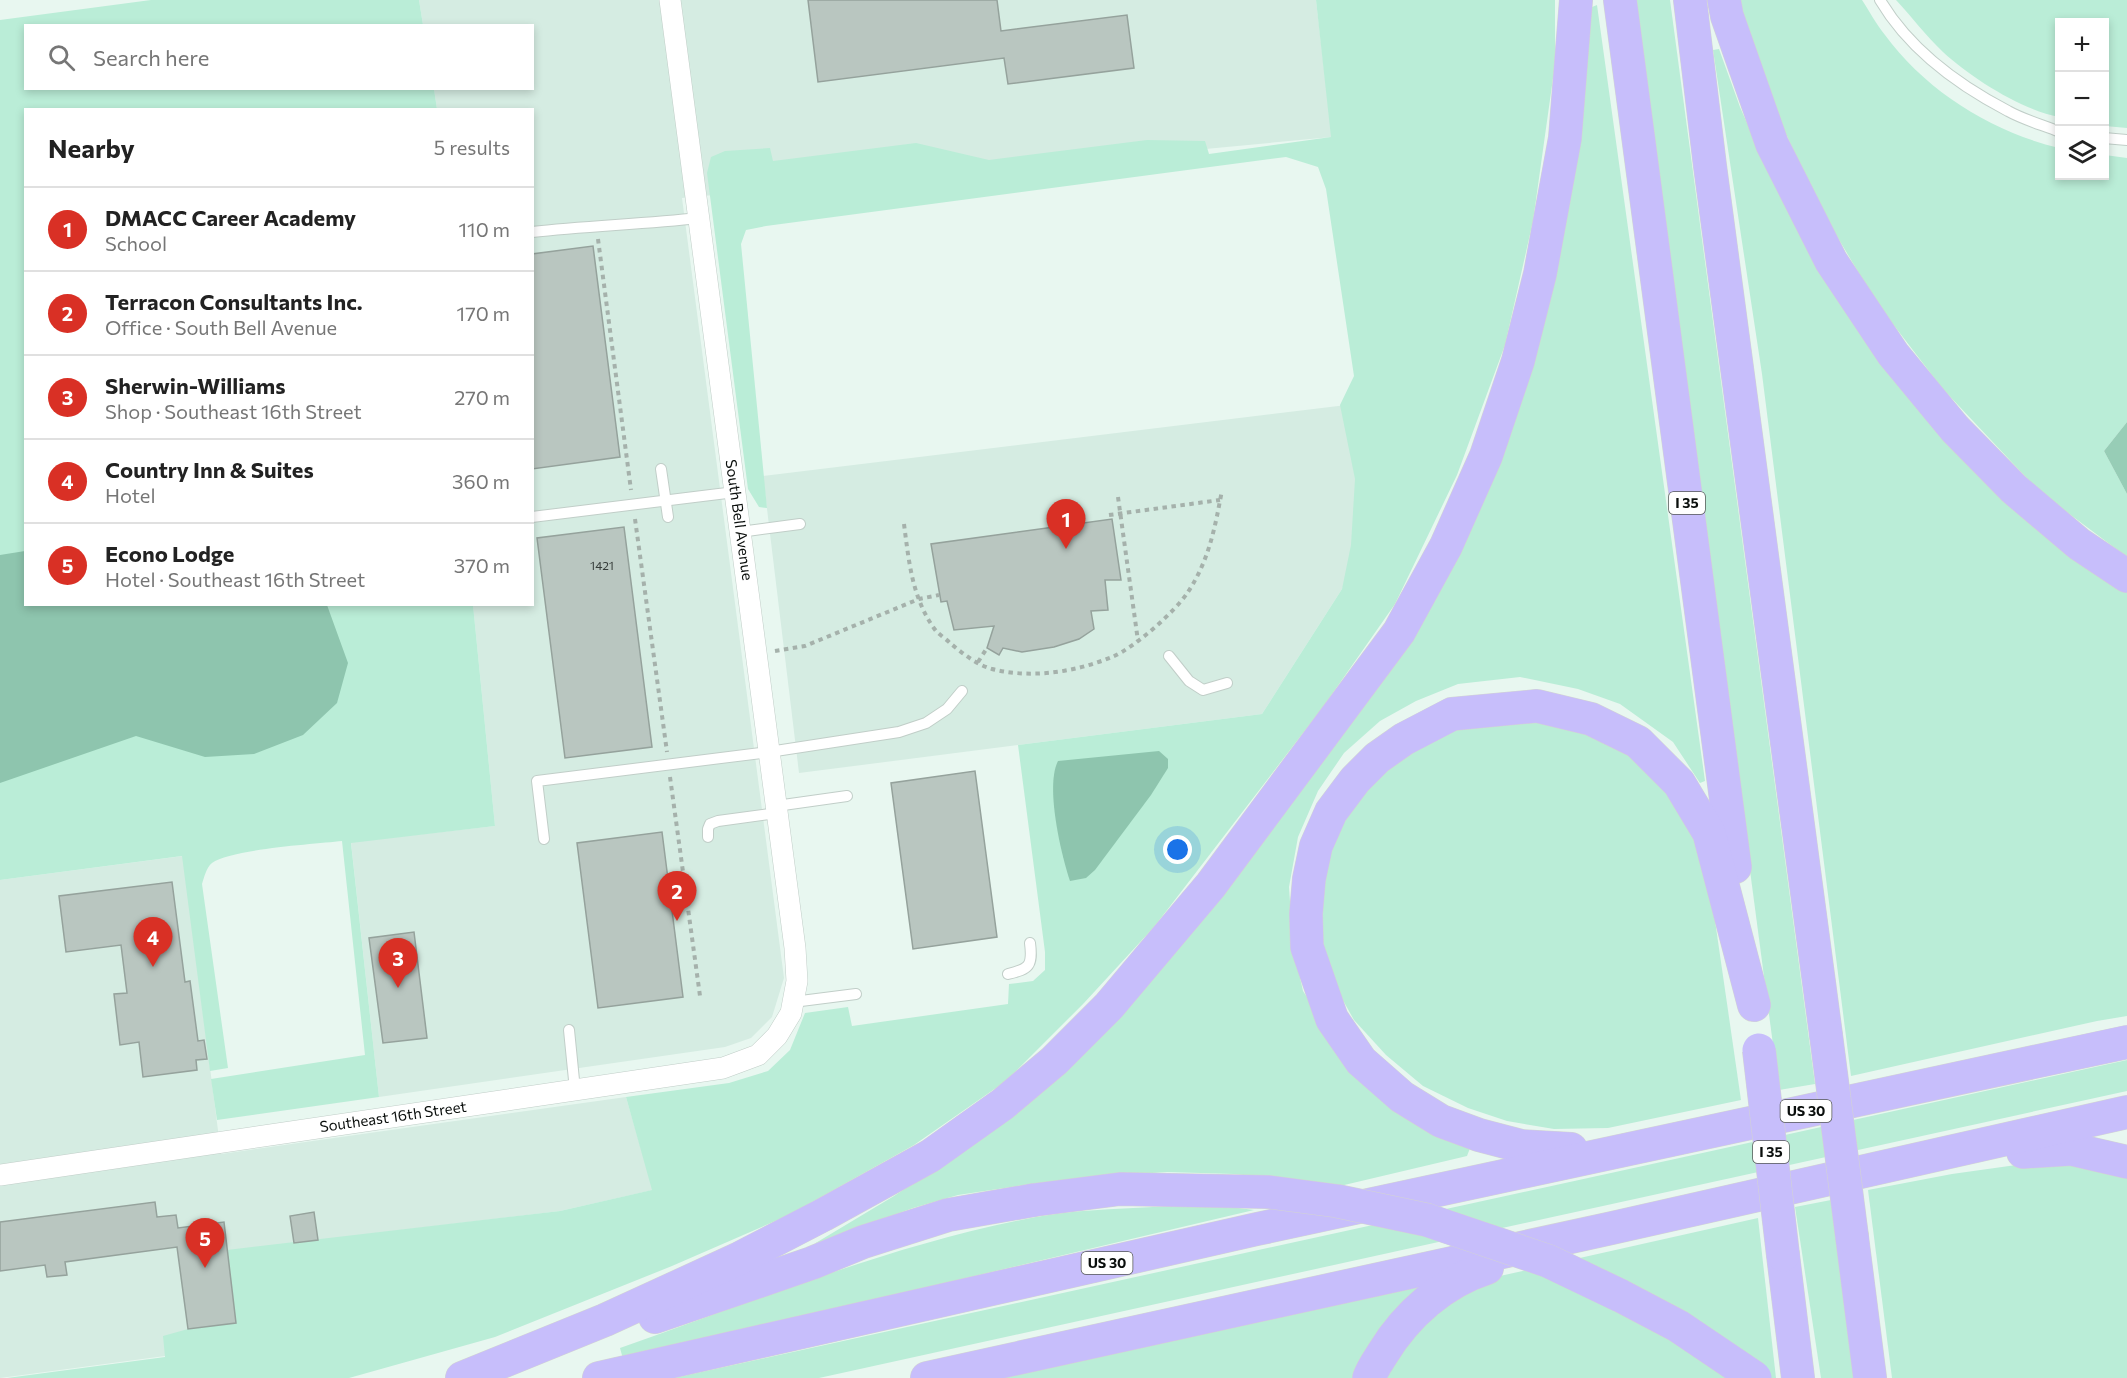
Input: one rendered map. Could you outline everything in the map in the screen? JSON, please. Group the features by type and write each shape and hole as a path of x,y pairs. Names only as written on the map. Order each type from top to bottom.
{"highway":[{"path":"464,1378 605,1320 738,1259 930,1156 1003,1104 1053,1061 1109,1006 1211,885 1399,632 1446,546 1486,456 1518,361 1540,274 1565,138 1576,0"},
{"name":"I 35","path":"1620,0 1754,1005 1798,1378"},
{"path":"1690,0 1711,177 1870,1378"},
{"path":"1724,0 1727,16 1772,144 1831,261 1893,354 1955,429 2014,489 2079,544 2127,576"},
{"path":"1615,1152 1521,1146 1479,1135 1441,1120 1402,1097 1361,1061 1332,1019 1328,1009 1307,947 1306,914 1309,879 1316,846 1331,812 1355,780 1377,758 1404,739 1452,714 1537,706 1591,719 1638,742 1679,783 1709,832 1754,1005"},
{"name":"US 30","path":"599,1378 1246,1232 2127,1042"},
{"path":"927,1378 2127,1112"},
{"path":"1919,1158 2071,1149 2127,1162"},
{"path":"464,1378 610,1333 812,1263 863,1242 948,1215 1034,1200 1120,1189 1269,1191 1337,1201 1427,1220 1548,1262 1621,1296 1678,1326 1755,1378"},
{"path":"1369,1378 1396,1331 1431,1297 1476,1271 1612,1228"},
{"path":"1861,1311 1879,1378"}],"street":[{"name":"South Bell Avenue","path":"670,0 795,948 797,981 791,1013 777,1036"},
{"name":"Southeast 16th Street","path":"0,1175 723,1068 759,1055 777,1036"}],"lane":[{"path":"1880,0 1916,46 1960,84 2010,112 2055,130"},
{"path":"2109,138 2127,140"},
{"path":"534,232 699,218"},
{"path":"661,469 668,517"},
{"path":"534,517 735,492"},
{"path":"740,532 800,525"},
{"path":"1169,656 1189,681 1203,690 1227,683"},
{"path":"544,839 537,781 769,752 899,732 926,723 947,709 962,691"},
{"path":"708,837 710,824 718,821 847,796"},
{"path":"1008,974 1028,967 1032,953 1030,943"},
{"path":"793,1002 856,994"},
{"path":"569,1030 575,1090"}],"path":[{"path":"597,225 633,504"},
{"path":"904,524 911,579 937,631 961,652 991,668 1035,674 1078,668 1114,656 1147,635 1186,595 1204,564 1222,490"},
{"path":"1118,497 1138,641"},
{"path":"1109,515 1220,500"},
{"path":"756,654 805,646 919,599 939,595"},
{"path":"978,662 987,648"}],"shaded area":[{"path":"151,0 419,0 423,24 24,24 24,90 434,90 437,108 24,108 24,606 473,606 495,826 351,843 379,1097 217,1120 211,1079 365,1055 342,841 237,854 222,858 208,868 202,884 228,1068 210,1071 182,856 0,880 0,20"},
{"path":"419,0 1316,0 1332,137 682,198 784,978 772,1017 751,1038 725,1047 379,1097 351,842 495,826 473,606 534,606 534,108 437,108 434,90 534,90 534,24 423,24"},
{"path":"1316,0 1555,0 1555,64 1533,221 1505,345 1457,475 1395,604 1323,707 1154,927 1084,1003 1006,1081 914,1145 789,1215 672,1266 495,1337 349,1378 7,1378 165,1357 163,1336 188,1329 236,1323 227,1250 560,1211 652,1190 626,1097 729,1083 768,1071 790,1050 805,1013 848,1007 852,1026 1008,1004 1009,984 1033,981 1045,970 1045,952 1018,745 1262,714 1342,589 1351,545 1355,479 1340,405 1354,376 1326,189 1318,167 1286,157 746,230 741,244 767,508 759,507 748,489 707,173 711,157 725,151 770,148 773,161 916,143 989,160 1147,140 1205,141 1209,154 1331,137"},
{"path":"1635,0 1670,0 1815,1084 1779,1090"},
{"path":"1737,0 1862,0 1882,31 1902,55 1940,91 1985,120 2034,141 2055,147 2055,180 2109,180 2109,156 2127,158 2127,422 2104,451 2127,494 2127,557 2040,492 1942,388 1876,302 1819,206 1760,77"},
{"path":"1896,0 2127,0 2127,128 2109,126 2109,18 2055,18 2055,116 2029,108 1998,92 1968,72 1937,46"},
{"path":"1597,5 1705,781 1700,783 1673,742 1620,704 1578,689 1520,677 1458,684 1416,701 1380,721 1344,753 1318,791 1298,837 1289,887 1293,946 1303,991 1329,1032 1472,1143 1467,1156 1340,1186 1234,1174 1167,1172 1031,1184 958,1195 913,1208 814,1244 894,1196 957,1154 1042,1088 1473,514 1587,9"},
{"path":"1719,49 1740,107 1771,178 1813,259 2127,589 2127,1016 1851,1076 1762,374 1713,50"},
{"path":"1421,396 1342,589 1262,714 799,773 763,476"},
{"path":"2127,422 2127,494 2104,451"},
{"path":"24,551 24,606 327,606 348,663 337,703 303,735 254,754 205,757 136,736 0,783 0,555"},
{"path":"1482,707 1627,740 1695,826 1712,900 1741,1100 1608,1128 1554,1129 1507,1121 1468,1108 1423,1086 1386,1055 1354,1020 1330,977 1314,896 1362,775"},
{"path":"1159,751 1168,759 1168,768 1151,795 1095,870 1086,878 1070,881 1062,854 1054,803 1054,772 1058,761"},
{"path":"183,856 221,1154 626,1097 653,1190 560,1211 227,1251 236,1323 188,1329 165,1356 0,1378 0,880"},
{"path":"2127,1060 2127,1091 819,1378 674,1378"},
{"path":"2058,1159 2127,1174 2127,1378 1892,1378 1868,1190 1952,1174"},
{"path":"1831,1200 1854,1378 1821,1378 1795,1207"},
{"path":"1231,1207 1254,1210 623,1359 620,1348 826,1275 930,1242 1036,1217 1094,1210"},
{"path":"1758,1218 1776,1378 1385,1378 1421,1326 1454,1298 1500,1276"},
{"path":"1423,1283 1355,1378 992,1378"}],"building":[{"path":"808,0 997,0 1001,31 1127,15 1134,68 1008,84 1004,58 818,82"},
{"path":"593,246 620,457 534,469 534,254"},
{"path":"1112,519 1121,580 1105,580 1108,610 1091,611 1094,629 1079,639 1054,647 1022,652 1003,648 999,655 987,648 994,626 954,630 947,601 941,602 931,544"},
{"path":"624,527 652,747 565,758 537,538"},
{"path":"975,771 997,937 913,949 891,783"},
{"path":"662,832 683,997 598,1008 577,843"},
{"path":"172,882 185,982 190,981 198,1041 204,1040 207,1059 196,1060 197,1070 143,1077 139,1042 120,1045 114,994 127,993 121,945 66,952 59,896"},
{"path":"414,932 427,1038 383,1043 369,938"},
{"path":"155,1202 157,1217 176,1215 178,1228 224,1222 236,1323 188,1329 177,1247 65,1262 67,1275 47,1277 45,1265 0,1271 0,1222"},
{"path":"314,1212 318,1240 294,1243 290,1216"}],"place":[{"name":"DMACC Career Academy","path":"1066,549"},
{"name":"Terracon Consultants Inc.","path":"677,921"},
{"name":"Country Inn & Suites","path":"153,967"},
{"name":"Sherwin-Williams","path":"398,988"},
{"name":"Econo Lodge","path":"205,1268"}]}
